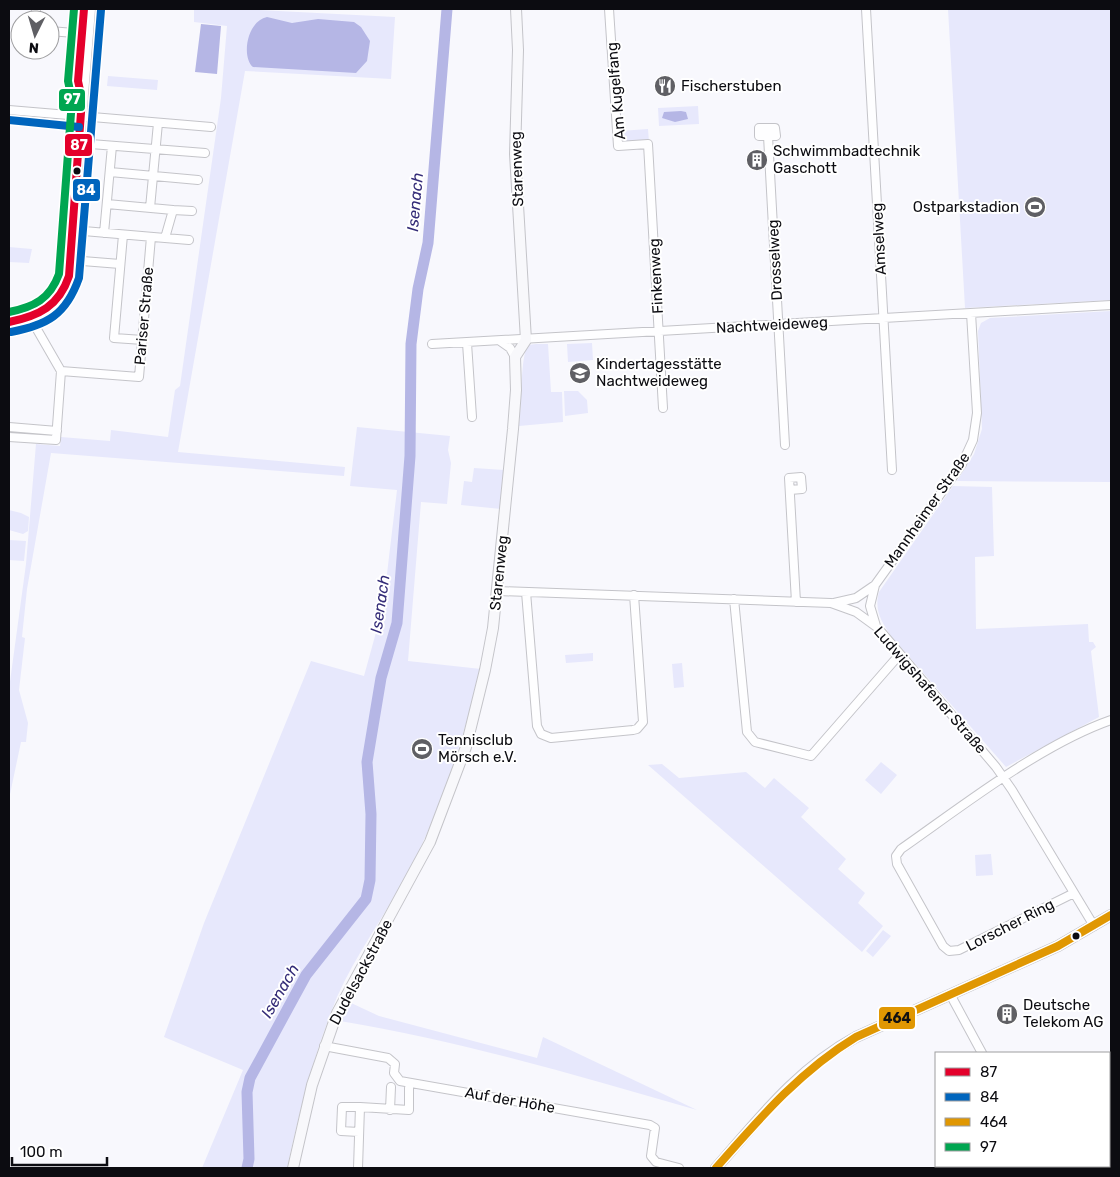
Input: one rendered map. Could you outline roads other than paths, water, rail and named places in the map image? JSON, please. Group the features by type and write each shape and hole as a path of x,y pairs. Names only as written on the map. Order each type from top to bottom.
{"street":[{"path":"9,322 31,318 55,304 62,295 69,276 82,99 84,9"},
{"path":"84,34 91,9"},
{"name":"Starenweg","path":"516,9 518,60 515,154 526,340"},
{"name":"Am Kugelfang","path":"609,9 618,146 648,144"},
{"name":"Amselweg","path":"866,9 892,470"},
{"path":"60,33 84,34"},
{"path":"9,110 211,127"},
{"path":"150,208 158,123"},
{"name":"Drosselweg","path":"768,136 785,445"},
{"path":"78,143 206,153"},
{"name":"Finkenweg","path":"648,144 664,408"},
{"path":"104,233 112,146"},
{"path":"110,172 198,180"},
{"path":"107,204 192,211"},
{"path":"164,238 173,210"},
{"path":"72,230 189,240"},
{"path":"123,235 114,338 143,340"},
{"name":"Pariser Straße","path":"61,372 139,377 151,237"},
{"path":"70,260 120,264"},
{"name":"Nachtweideweg","path":"432,344 1111,305"},
{"name":"Mannheimer Straße","path":"831,603 856,598 875,585 962,464 974,440 977,413 971,314"},
{"path":"9,437 56,440 61,372 31,318"},
{"path":"500,341 510,348 515,357 526,340"},
{"path":"467,343 472,417"},
{"name":"Starenweg","path":"454,784 466,747 485,670 498,591 515,410 515,357"},
{"path":"9,427 57,430"},
{"path":"790,490 796,602"},
{"name":"Mannheimer Straße","path":"875,585 870,606 878,628"},
{"name":"Ludwigshafener Straße","path":"498,591 831,603 856,612 878,628 1004,778 1094,926"},
{"path":"526,592 538,726 541,734 550,738 633,730 637,729 643,722 634,595"},
{"path":"734,599 747,732 750,738 756,742 811,756 900,654"},
{"path":"1004,778 1072,736 1111,720"},
{"name":"Lorscher Ring","path":"1004,778 901,849 896,856 897,864 943,946 949,951 959,950 1074,893"},
{"name":"Dudelsackstraße","path":"293,1168 312,1085 324,1046 346,994 405,891 430,842 454,784"},
{"path":"716,1168 773,1102 806,1069 834,1049 950,994 1058,946 1111,915"},
{"path":"950,994 981,1052"},
{"name":"Auf der Höhe","path":"324,1046 388,1058 395,1064 394,1073 400,1080 650,1125 655,1128 651,1156 656,1162 679,1168"},
{"path":"390,1110 391,1087"},
{"path":"359,1132 341,1131 342,1107 409,1110 409,1088"},
{"path":"358,1168 360,1107"}],"water":[{"path":"267,17 292,23 318,19 354,22 361,27 370,41 367,61 356,73 253,67 247,56 248,40 255,25"},
{"path":"201,24 221,26 217,74 195,72"},
{"path":"664,112 686,112 688,119 675,122 662,118"}],"waterway":[{"name":"Isenach","path":"247,1168 249,1159 247,1092 250,1078 306,975 366,899 370,880 371,814 367,762 381,678 397,623 410,456 411,344 418,289 428,243 447,9"}],"place":[{"name":"Fischerstuben","path":"665,86"},
{"name":"Schwimmbadtechnik Gaschott","path":"757,160"},
{"name":"Ostparkstadion","path":"1035,207"},
{"name":"Kindertagesstätte Nachtweideweg","path":"580,373"},
{"name":"Tennisclub Mörsch e.V.","path":"422,749"},
{"name":"Deutsche Telekom AG","path":"1007,1014"}]}
